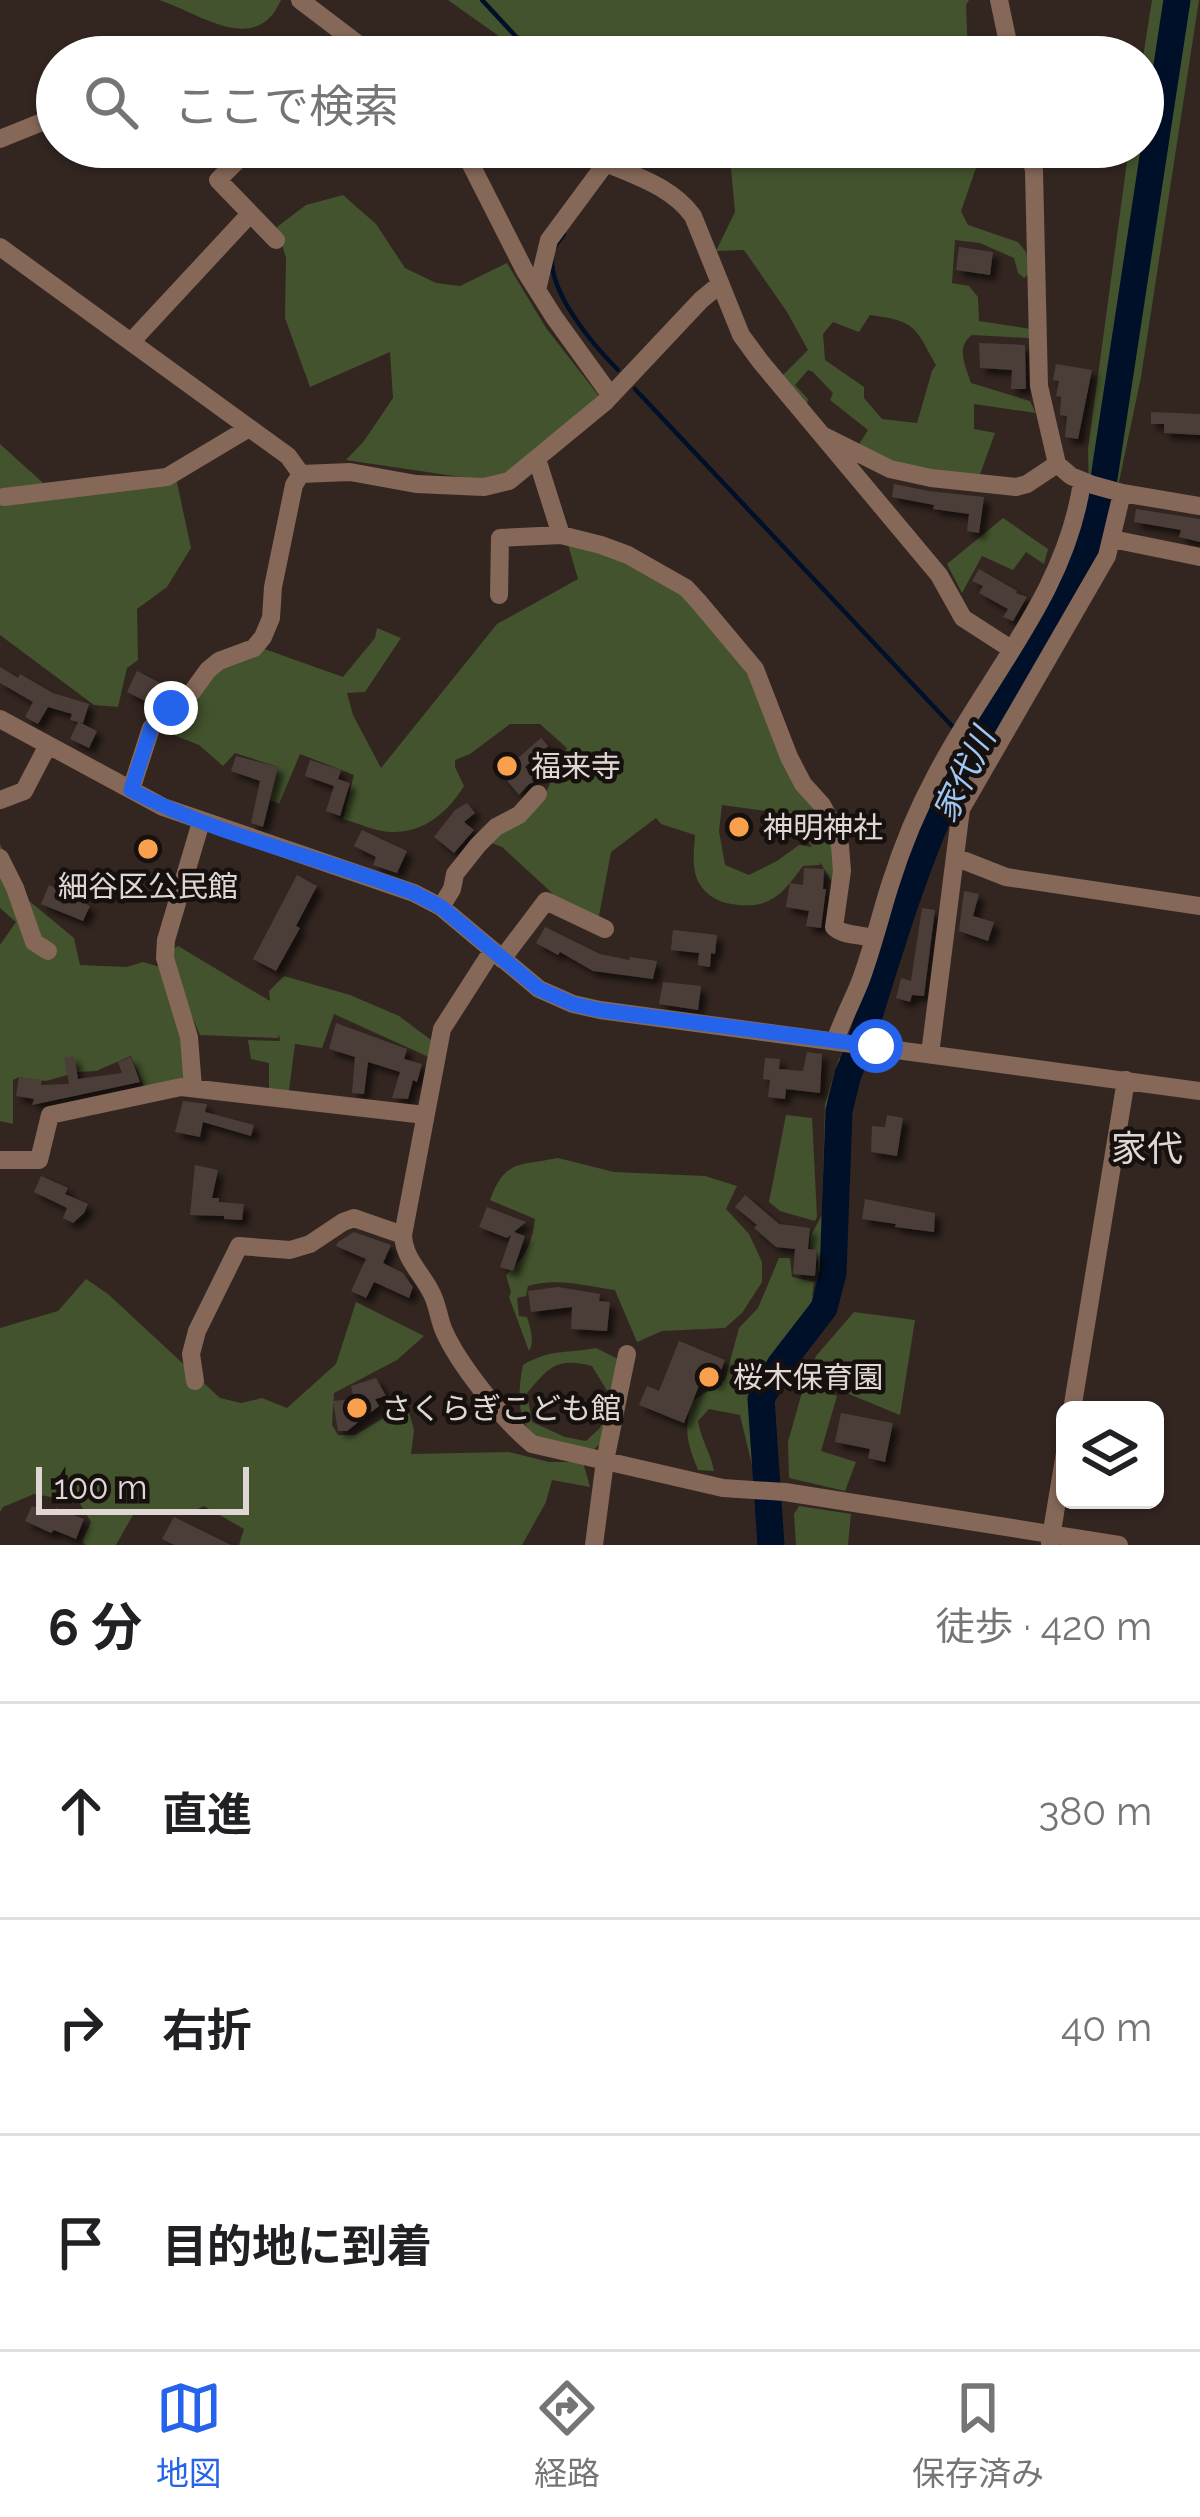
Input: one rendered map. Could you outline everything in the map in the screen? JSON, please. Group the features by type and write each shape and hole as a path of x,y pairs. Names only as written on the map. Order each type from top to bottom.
{"street":[{"path":"300,0 348,36"},
{"path":"999,0 1007,36"},
{"path":"0,140 36,125"},
{"path":"230,168 218,180 276,240"},
{"path":"473,168 538,290 611,396"},
{"path":"538,290 549,240 602,168"},
{"path":"618,168 682,201 693,216 741,334 938,575 963,618 1011,649"},
{"path":"1033,168 1039,386 1057,464 1088,483 1200,506"},
{"path":"131,342 250,214"},
{"path":"0,248 287,456 302,474"},
{"path":"302,474 350,472 416,484 484,487 509,482 611,396 719,285"},
{"path":"4,497 167,477 248,428"},
{"path":"820,434 890,470 931,478 1016,488 1057,464"},
{"path":"537,459 561,535"},
{"path":"131,790 151,728 192,692 208,670 222,659 254,648 263,638 272,618 273,587 294,485 302,474"},
{"path":"838,1041 914,818 967,718 1046,594 1088,483"},
{"path":"930,1054 961,809 1107,556 1119,491"},
{"path":"499,595 500,538 561,535 628,555 686,589 755,669 789,758 822,805 840,846 842,871 834,927 841,934 873,939"},
{"path":"1112,539 1200,557"},
{"path":"0,719 163,807 391,884 441,907 539,989 573,1004 1200,1091"},
{"path":"0,800 24,791 48,745"},
{"path":"441,907 452,890 454,874 478,845 496,826 519,815 538,794"},
{"path":"193,1088 189,1037 166,958 166,940 201,822"},
{"path":"955,857 1006,877 1200,906"},
{"path":"0,858 34,942 48,951"},
{"path":"604,928 546,901 497,955 442,1029 425,1115 404,1250 433,1295 443,1330 512,1428 532,1444 723,1488 767,1491 1051,1539 1119,1545"},
{"path":"1073,1401 1126,1080"},
{"path":"0,1160 39,1160 50,1115 181,1087 425,1115"},
{"path":"195,1381 191,1354 197,1331 239,1246 290,1250 354,1218 403,1235"},
{"path":"594,1545 627,1354"},
{"path":"1051,1539 1056,1508"}],"green space":[{"path":"159,0 281,0 270,17 242,29 208,21"},
{"path":"448,0 969,0 967,36 496,34"},
{"path":"1152,0 1199,0 1141,377 1119,482 1089,491 1088,449 1126,168 1164,168 1164,36 1146,36"},
{"path":"731,168 976,168 961,211 968,225 1018,242 1031,272 1024,278 1014,258 980,243 955,240 952,283 969,286 978,297 979,321 1031,329 1029,338 972,335 964,345 965,364 971,383 1030,401 1036,413 974,404 974,429 995,433 979,477 898,469 858,446 868,430 830,400 833,393 808,370 795,385 808,399 806,408 781,377 808,350 787,312 744,250 716,251 735,212","holes":["870,315 906,323 936,365 917,423 882,419 864,398 864,387 825,360 823,334 833,322 859,332"]},
{"path":"343,195 376,224 405,268 436,283 460,286 507,263 546,328 599,396 501,483 346,460 393,398 390,352 310,387 285,318 286,258 277,227 306,205"},
{"path":"0,444 52,491 176,478 191,548 167,587 137,609 138,660 127,668 118,707 94,705 0,635"},
{"path":"1003,518 1048,549 1044,564 1026,552 1013,570 982,556 962,593 947,564"},
{"path":"567,541 642,563 686,588 737,652 840,846 832,882 820,862 803,866 781,893 765,903 721,901 705,891 696,877 695,835 656,818 611,852 598,921 554,899 502,847 489,842 546,792 567,748 540,724 510,724 455,760 464,786 450,804 424,825 391,832 343,819 354,775 300,754 279,804 270,800 278,767 235,753 223,766 199,745 159,723 197,686 256,646 343,677 375,638 377,628 401,638 365,692 347,693 353,715 381,768 497,624 578,579","holes":["722,805 787,814 812,847 799,845 749,875 725,865 719,831"]},
{"path":"0,844 28,900 74,938 80,965 127,967 143,962 160,967 186,1036 187,1080 146,1091 131,1056 96,1071 46,1081 19,1077 13,1080 13,1124 0,1121 0,945 16,922 0,908"},
{"path":"178,946 270,1001 269,991 284,976 350,995 399,1016 435,1043 433,1059 334,1014 322,1048 295,1044 289,1090 269,1090 269,1063 251,1059 248,1040 280,1041 279,1034 278,1038 200,1035 171,951"},
{"path":"839,1058 846,1060 842,1094 853,1101 843,1178 841,1290 812,1340 766,1396 764,1429 775,1485 757,1486 740,1415 709,1409 698,1421 714,1471 698,1470 688,1437 689,1412 691,1402 725,1380 739,1328 758,1308 779,1258 790,1258 792,1277 814,1282 812,1297 815,1292 817,1251 810,1248 810,1237 822,1215 825,1104"},
{"path":"786,1115 812,1118 815,1221 780,1211 769,1202"},
{"path":"558,1158 614,1172 705,1176 737,1186 726,1209 749,1234 762,1262 762,1282 742,1313 725,1328 662,1331 637,1342 615,1290 538,1283 528,1286 526,1296 517,1298 519,1316 527,1317 531,1330 529,1351 506,1275 526,1250 535,1219 490,1200 508,1171"},
{"path":"86,1279 220,1398 241,1403 262,1398 287,1408 336,1364 356,1302 424,1336 397,1360 334,1393 332,1425 338,1435 355,1435 387,1416 382,1400 387,1398 407,1405 414,1430 411,1454 509,1452 549,1462 583,1462 590,1487 552,1480 546,1502 522,1545 239,1545 244,1529 204,1506 189,1513 133,1515 116,1545 86,1545 82,1542 91,1522 79,1502 34,1494 0,1512 0,1328 58,1311"},
{"path":"854,1312 915,1320 900,1415 807,1380 816,1356"},
{"path":"596,1348 620,1360 609,1394 592,1366 570,1363 548,1371 527,1393 532,1422 565,1437 586,1441 607,1414 601,1443 592,1451 533,1434 521,1411 523,1365 551,1354"},
{"path":"804,1385 837,1396 821,1451 856,1462 845,1491 789,1478 788,1442"},
{"path":"799,1506 851,1514 848,1545 796,1545 794,1514"}],"building":[{"path":"959,247 993,252 990,275 956,270"},
{"path":"979,343 1025,345 1026,389 1011,389 1012,370 980,368"},
{"path":"1056,364 1092,370 1078,439 1065,437 1067,416 1060,415 1059,381 1053,380"},
{"path":"1151,412 1200,414 1200,435 1164,433 1164,424 1151,424"},
{"path":"894,484 984,497 979,533 967,531 969,514 892,497"},
{"path":"1136,509 1200,519 1200,542 1179,537 1181,530 1134,522"},
{"path":"979,569 1027,597 1013,621 1003,617 1008,609 979,593 983,586 972,581"},
{"path":"0,667 53,693 89,704 83,723 79,722 97,731 89,748 70,739 78,722 70,720 72,714 48,707 38,724 25,717 33,702 0,683"},
{"path":"137,671 170,688 150,710 146,709 149,703 127,692"},
{"path":"541,738 548,746 525,767 537,781 519,795 501,773"},
{"path":"236,756 278,767 263,827 251,823 260,781 231,771"},
{"path":"310,760 341,770 338,779 350,783 340,816 326,811 334,786 305,776"},
{"path":"467,803 475,813 464,822 474,830 454,853 434,837 455,810"},
{"path":"362,830 407,851 397,873 373,865 376,857 354,846"},
{"path":"804,868 824,869 821,928 806,926 809,911 786,907 790,883 803,885"},
{"path":"297,875 317,886 276,971 253,959"},
{"path":"49,885 90,906 83,921 41,904"},
{"path":"964,891 979,894 973,916 994,922 988,941 959,931"},
{"path":"922,908 935,910 924,996 912,995 910,1002 896,998 901,978 911,981"},
{"path":"545,927 600,954 657,961 653,979 593,971 558,955 536,943"},
{"path":"673,930 717,935 710,967 698,965 699,953 671,950"},
{"path":"663,982 701,986 698,1010 659,1004"},
{"path":"336,1023 407,1049 404,1059 422,1064 408,1099 392,1098 400,1072 368,1062 364,1094 352,1093 355,1057 329,1049"},
{"path":"807,1052 822,1054 820,1093 786,1089 785,1099 768,1097 770,1080 763,1079 765,1058 780,1059 779,1069 803,1071"},
{"path":"74,1056 78,1079 122,1073 118,1062 131,1057 140,1082 32,1105 34,1099 16,1096 19,1077 42,1080 41,1085 69,1084 64,1058"},
{"path":"183,1101 207,1104 205,1112 254,1125 251,1136 203,1122 200,1137 175,1132"},
{"path":"887,1115 903,1118 897,1156 871,1152 872,1126 885,1127"},
{"path":"195,1165 218,1170 212,1198 244,1204 242,1220 190,1215"},
{"path":"41,1176 88,1204 73,1223 63,1218 67,1208 34,1192"},
{"path":"745,1195 779,1224 810,1228 808,1249 817,1250 815,1276 793,1274 795,1249 776,1247 735,1207"},
{"path":"865,1199 935,1213 934,1232 862,1219"},
{"path":"487,1207 526,1222 514,1232 525,1236 513,1271 500,1267 511,1235 507,1238 479,1227"},
{"path":"354,1232 391,1245 383,1263 403,1273 413,1287 409,1298 374,1282 366,1298 351,1291 366,1259 336,1246"},
{"path":"558,1287 600,1294 599,1301 610,1302 607,1331 571,1329 572,1307 531,1312 528,1291"},
{"name":"桜木保育園","path":"679,1341 725,1360 716,1384 702,1378 684,1423 639,1405 647,1386 659,1391"},
{"name":"さくらぎこども館","path":"376,1378 386,1396 375,1399 379,1406 347,1431 338,1431 333,1401 354,1399 351,1386"},
{"path":"841,1413 893,1423 885,1462 868,1458 870,1449 835,1442"},
{"path":"32,1506 53,1515 56,1508 84,1519 76,1539 25,1521"},
{"path":"174,1517 231,1545 174,1545 162,1539"}],"waterway":[{"path":"482,0 515,36"},
{"name":"家代川","path":"1164,85 1177,0"},
{"name":"家代川","path":"771,1545 761,1399 780,1365 824,1308 833,1273 839,1111 848,1074 937,819 970,751 1052,618 1099,511 1151,168"},
{"path":"564,234 553,251 556,282 573,315 618,370"},
{"path":"635,389 952,726"}],"place":[{"name":"福来寺","path":"507,766"},
{"name":"神明神社","path":"739,827"},
{"name":"細谷区公民館","path":"148,849"},
{"name":"桜木保育園","path":"709,1377"},
{"name":"さくらぎこども館","path":"357,1408"}],"district":[{"name":"家代","path":"1147,1148"}],"route":[{"path":"171,708 151,728 131,790 201,822 414,893 441,907 528,982 550,995 599,1010 876,1046"}]}
